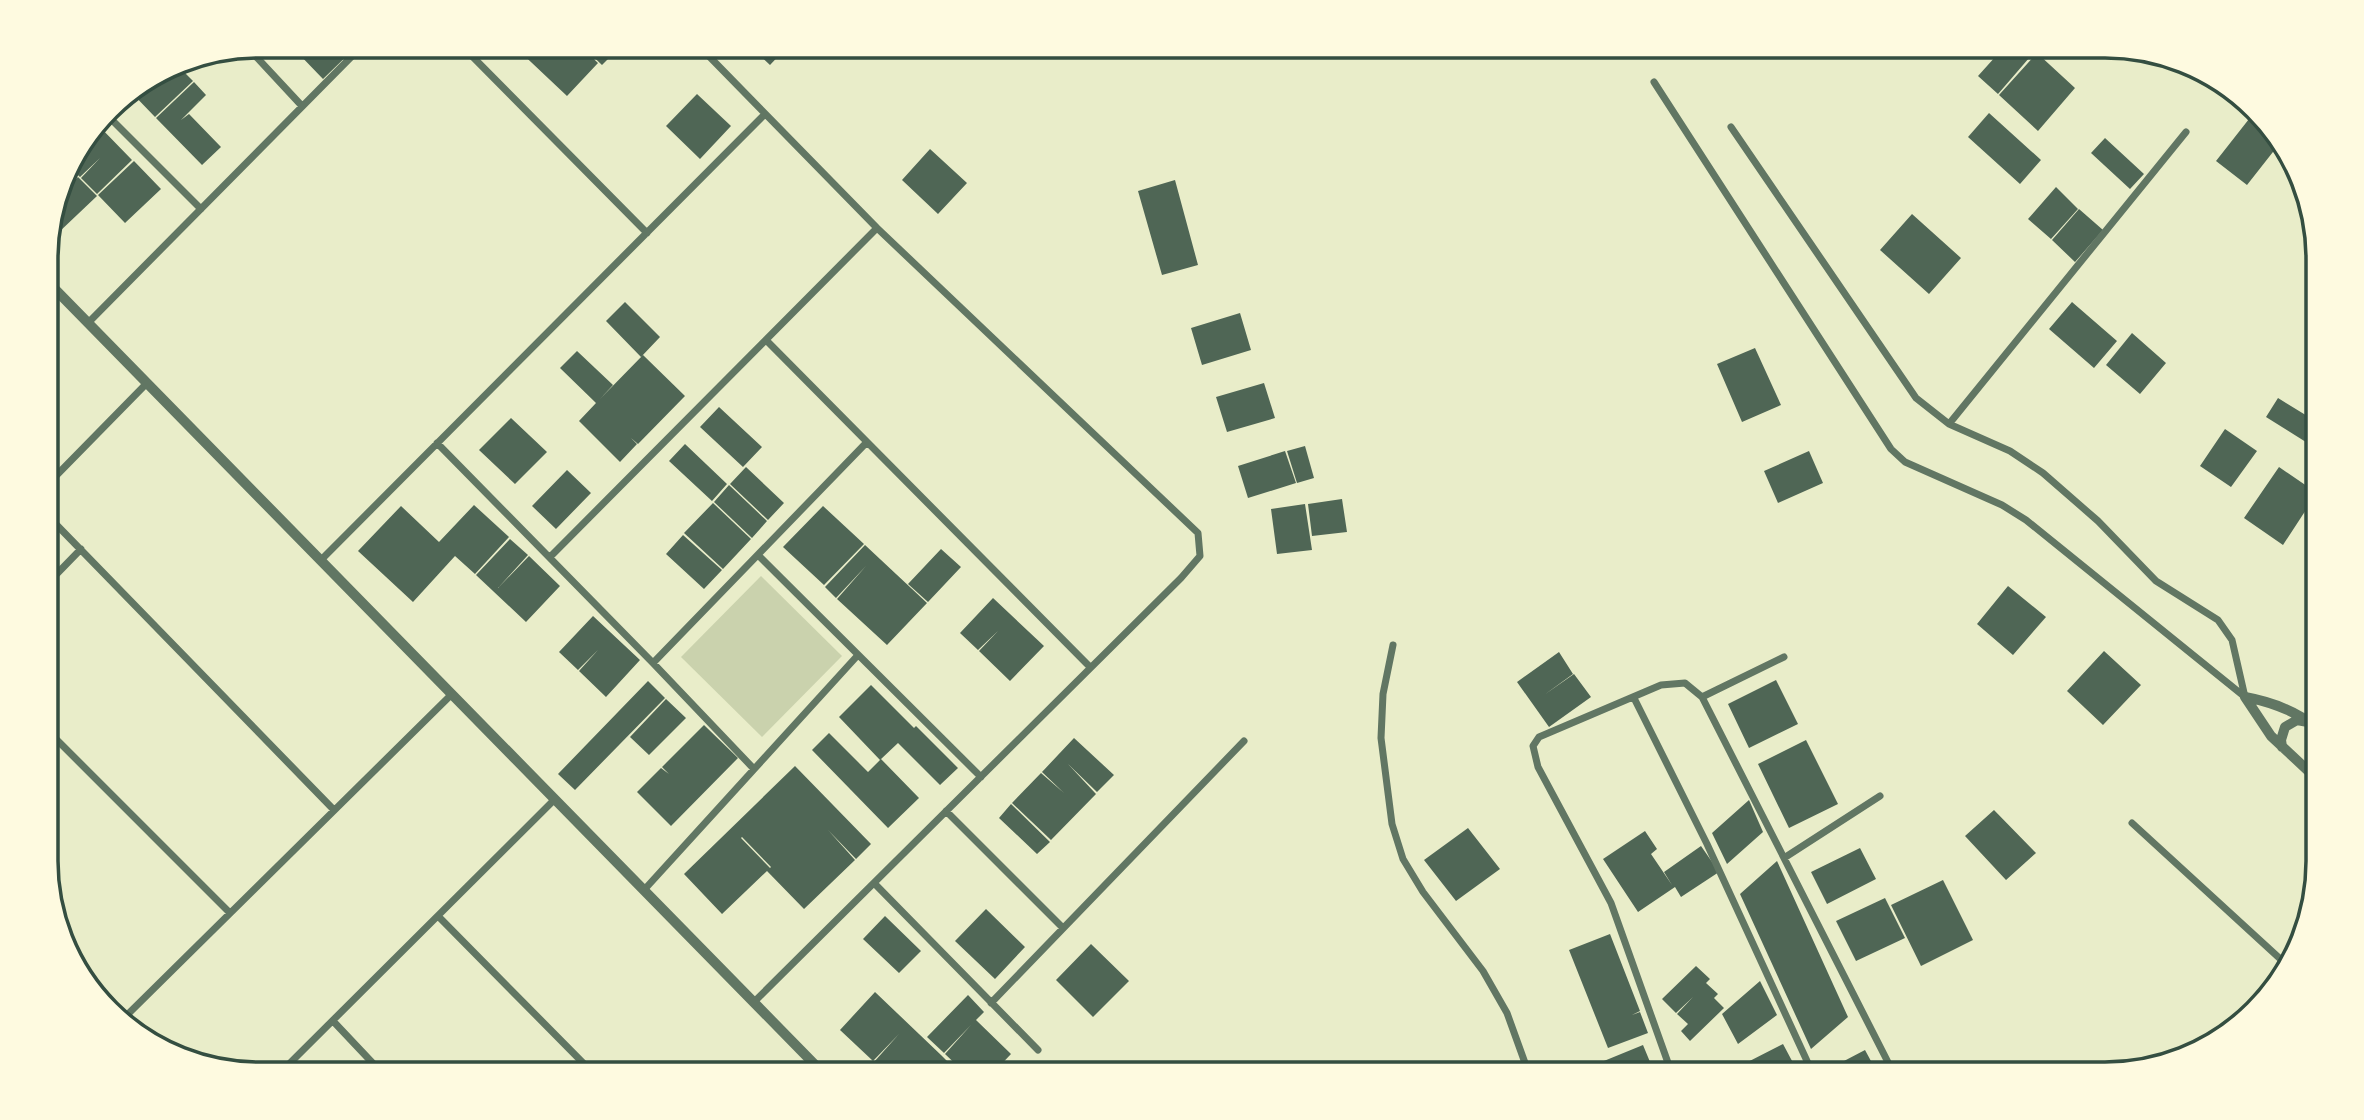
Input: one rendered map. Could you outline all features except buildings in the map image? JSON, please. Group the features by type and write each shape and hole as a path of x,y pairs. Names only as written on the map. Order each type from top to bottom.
{"street":[{"path":"257,58 302,106"},
{"path":"88,323 350,58"},
{"path":"474,58 647,233"},
{"path":"711,58 877,228 1198,533 1200,556 1181,578 754,1002"},
{"path":"1654,82 1891,449 1905,462 2002,505 2026,520 2245,696 2282,747 2306,769"},
{"path":"321,560 765,114"},
{"path":"113,121 201,209"},
{"path":"1731,127 1916,398 1949,424 2010,451 2043,473 2098,521 2157,581 2218,620 2232,640 2245,696"},
{"path":"1949,424 2186,132"},
{"path":"550,558 877,228"},
{"path":"58,292 812,1062"},
{"path":"765,340 1090,667"},
{"path":"58,474 147,383"},
{"path":"653,663 867,442"},
{"path":"437,443 754,769"},
{"path":"58,526 334,810"},
{"path":"58,573 81,550"},
{"path":"758,555 981,776"},
{"path":"1393,645 1383,694 1381,738 1392,824 1399,847 1403,859 1423,892 1483,971 1507,1013 1525,1062"},
{"path":"643,890 858,655"},
{"path":"1702,698 1784,657"},
{"path":"1668,1062 1611,903 1538,767 1533,746 1539,737 1661,685 1685,683 1702,698 1888,1062"},
{"path":"128,1014 452,694"},
{"path":"2245,696 2279,706 2306,721"},
{"path":"1633,698 1707,844 1807,1062"},
{"path":"2282,747 2282,733 2290,723 2297,720 2306,723"},
{"path":"58,741 230,913"},
{"path":"991,1003 1244,741"},
{"path":"1784,858 1880,796"},
{"path":"291,1062 555,799"},
{"path":"946,811 1063,928"},
{"path":"2132,823 2280,959"},
{"path":"874,883 1038,1050"},
{"path":"438,916 582,1062"},
{"path":"333,1021 372,1062"}],"green space":[{"path":"761,576 842,656 762,737 681,657"}]}
